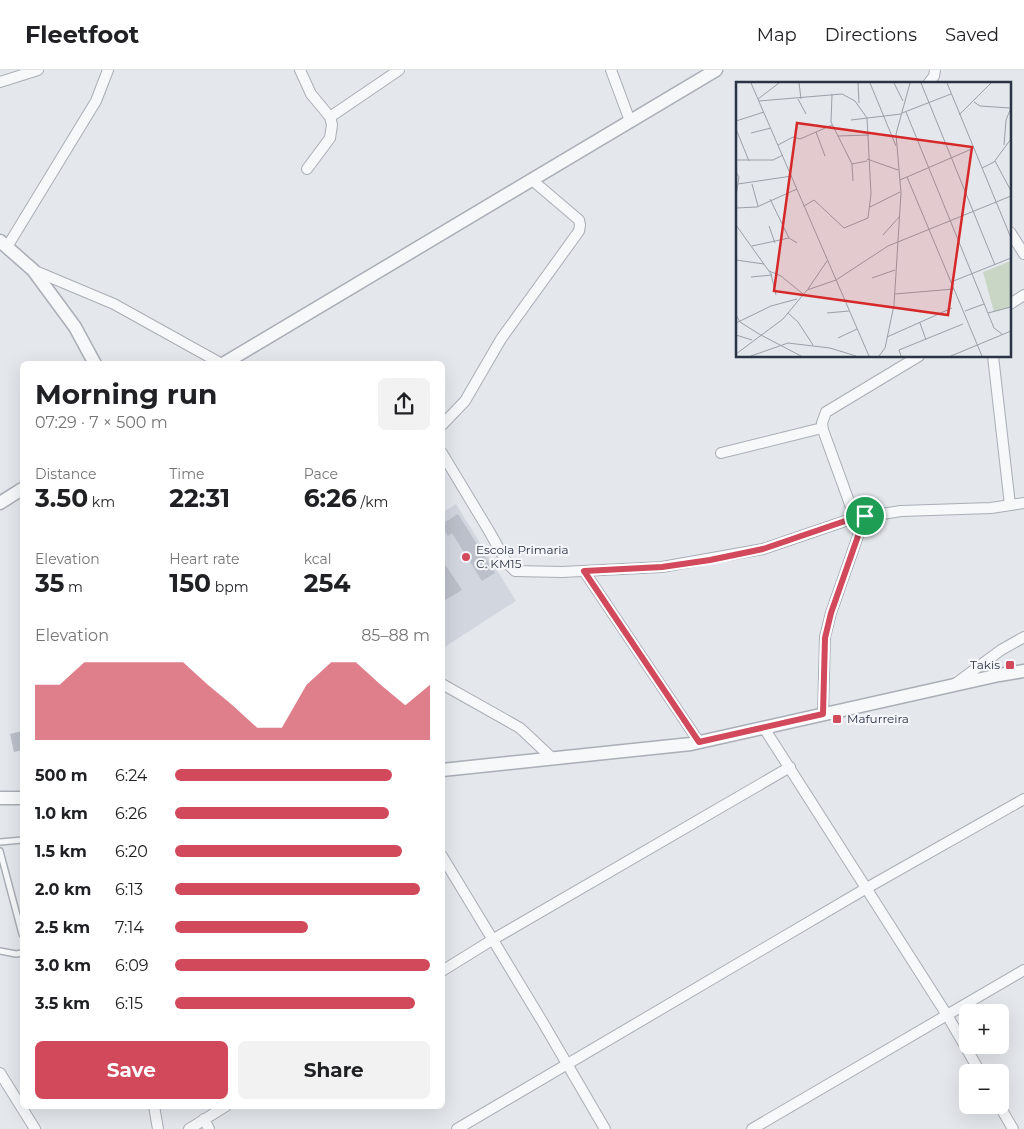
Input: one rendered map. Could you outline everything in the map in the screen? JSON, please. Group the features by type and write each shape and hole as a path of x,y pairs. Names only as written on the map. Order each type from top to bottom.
{"street":[{"path":"0,82 38,70"},
{"path":"92,361 75,327 33,270 3,244 96,101 108,70"},
{"path":"300,70 311,94 330,117 332,125 330,138 307,169"},
{"path":"330,117 399,70"},
{"path":"611,70 630,121"},
{"path":"227,361 630,121 698,75 716,70"},
{"path":"930,82 934,76 935,70"},
{"path":"445,422 465,401 501,339 579,231 579,220 532,180"},
{"path":"1012,235 1024,254"},
{"path":"33,270 114,304 217,361"},
{"path":"1012,303 1024,295"},
{"path":"823,714 825,638 860,517 822,428 823,418 826,412 916,358"},
{"path":"993,358 1010,505"},
{"path":"721,454 822,428"},
{"path":"445,458 507,564 515,571 584,571 662,567 710,560 763,549 860,517 902,510 991,508 1024,503"},
{"path":"0,503 20,490"},
{"path":"584,571 699,742"},
{"path":"954,685 995,654 1024,637"},
{"path":"445,770 699,742 1010,672 1024,671"},
{"path":"445,686 520,728 552,758"},
{"path":"764,728 947,1015 975,1064"},
{"path":"445,969 790,767"},
{"path":"0,798 20,798"},
{"path":"457,1129 865,889 1024,799"},
{"path":"445,861 604,1129"},
{"path":"752,1129 1024,970"},
{"path":"0,1073 20,1104"},
{"path":"23,1109 36,1129"},
{"path":"155,1109 158,1129"},
{"path":"189,1129 221,1109"},
{"path":"1004,1114 1013,1129"},
{"path":"204,1119 209,1129"}],"lane":[{"path":"0,842 20,840"},
{"path":"0,852 20,927"},
{"path":"0,951 20,953"}],"shaded area":[{"name":"Escola Primaria C. KM15","path":"456,504 516,601 445,647 445,511"}],"building":[{"path":"458,514 495,573 482,581 452,533 448,536 445,532 445,522"},
{"path":"445,564 462,590 445,600"},
{"path":"20,732 20,750 14,752 10,734"}],"place":[{"name":"Escola Primaria C. KM15","path":"466,557"},
{"name":"Takis","path":"1010,665"},
{"name":"Mafurreira","path":"837,719"}],"route":[{"path":"865,516 831,613 825,638 823,714 699,742 584,571 662,567 710,560 763,549 865,516"}]}
